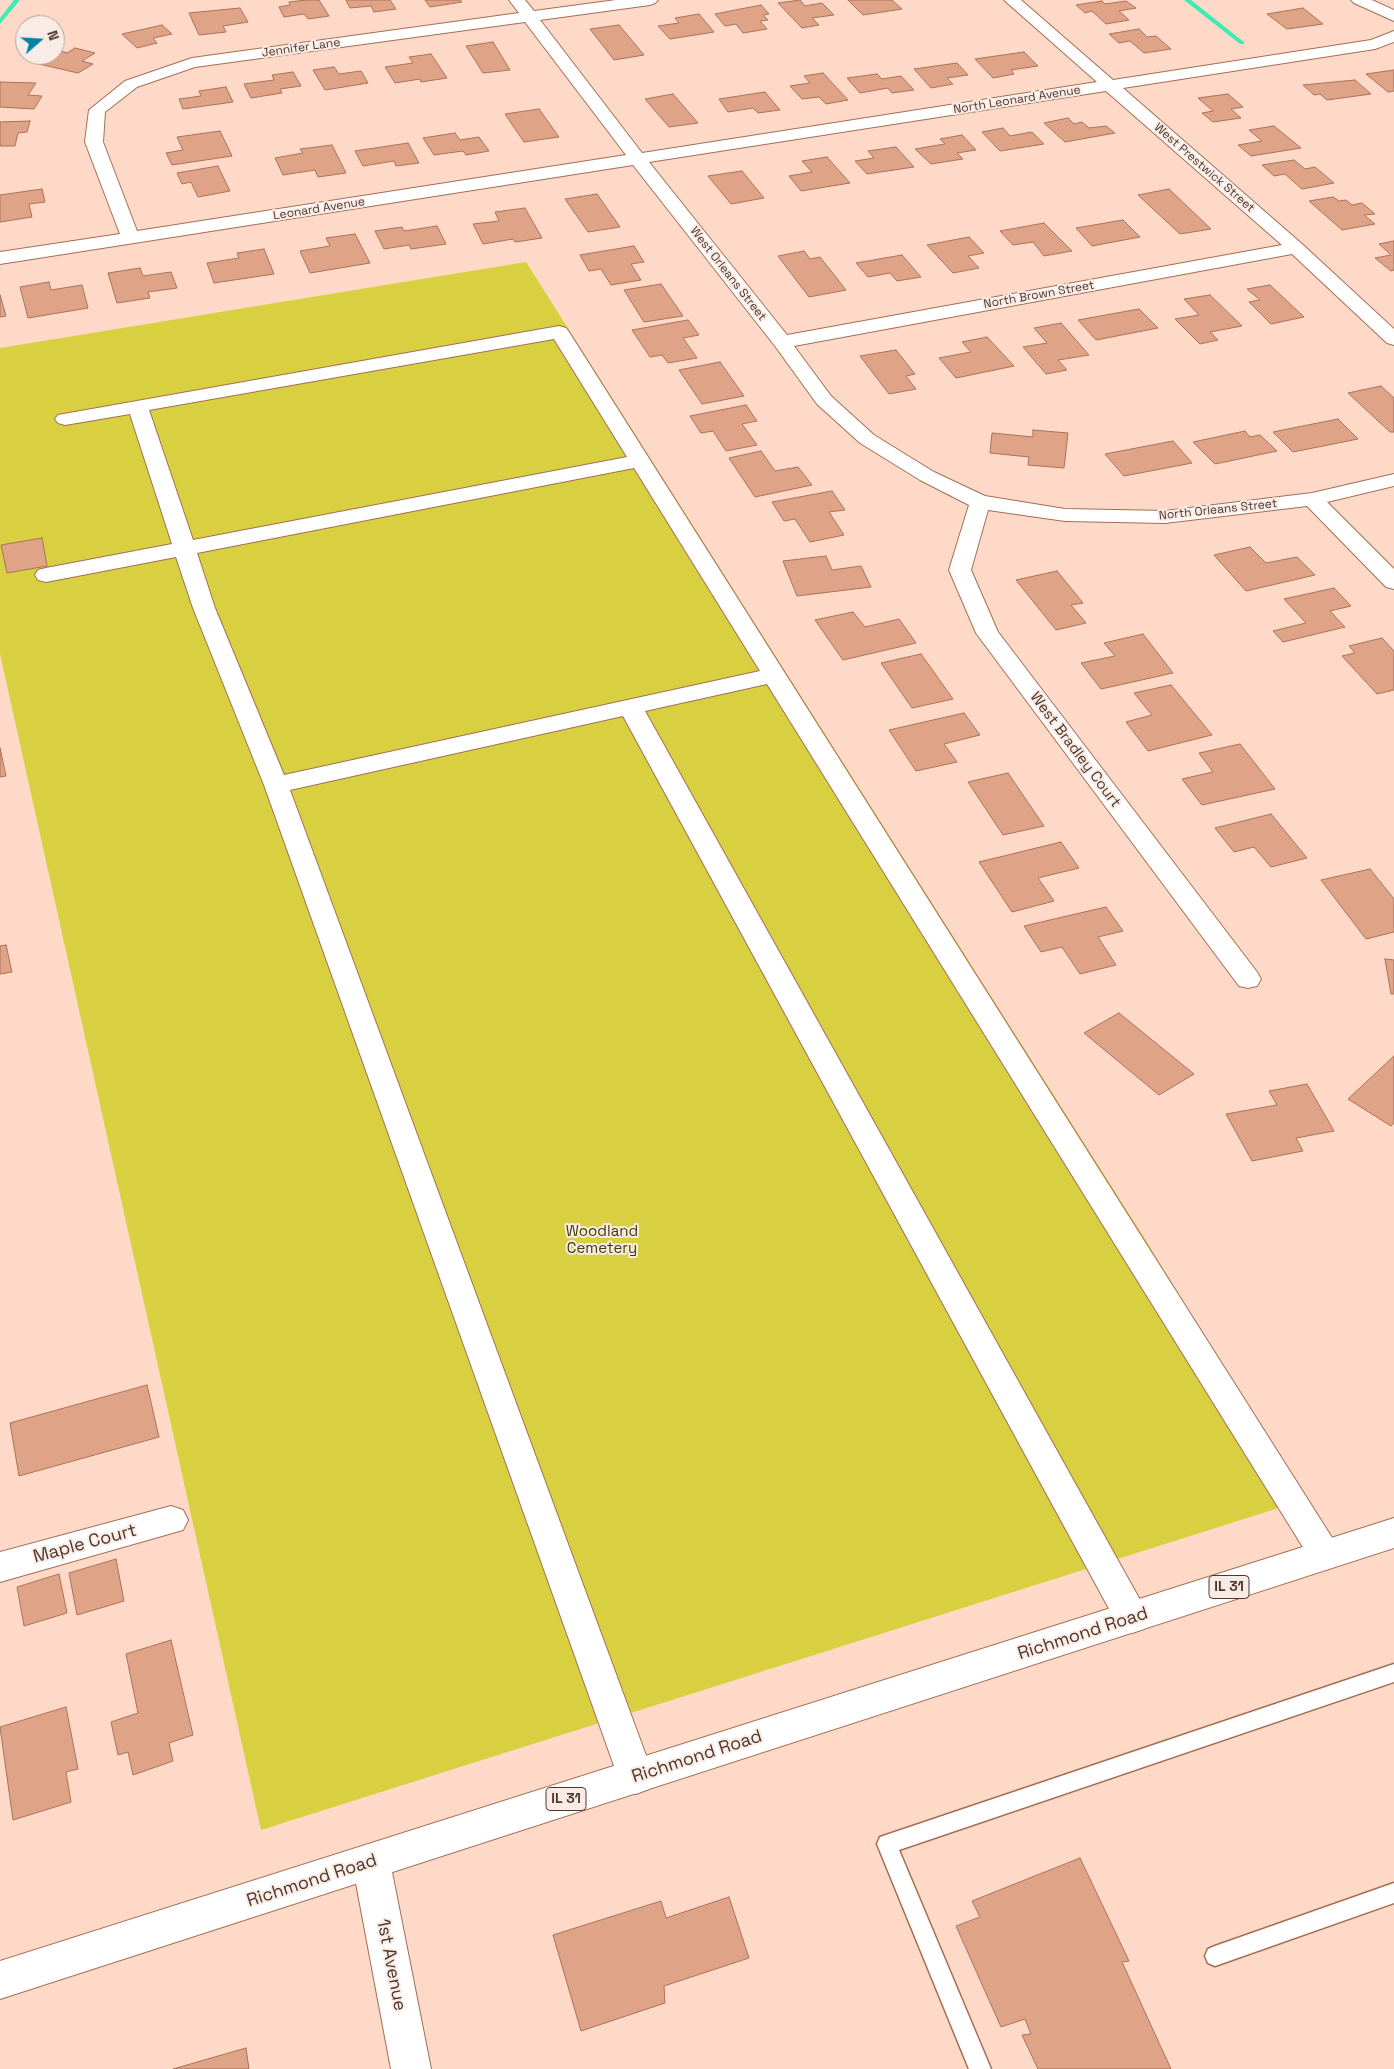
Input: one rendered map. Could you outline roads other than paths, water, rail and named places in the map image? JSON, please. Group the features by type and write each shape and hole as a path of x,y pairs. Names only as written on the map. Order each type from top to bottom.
{"street":[{"name":"West Orleans Street","path":"517,0 638,160 782,342 824,400 867,439 927,476 980,502"},
{"name":"Jennifer Lane","path":"131,238 94,142 97,110 132,84 192,63 650,0"},
{"name":"West Prestwick Street","path":"1012,0 1296,248 1394,339"},
{"path":"1359,0 1394,16"},
{"name":"North Leonard Avenue","path":"638,160 1375,44 1394,36"},
{"name":"Leonard Avenue","path":"0,258 638,160"},
{"name":"North Brown Street","path":"782,342 1296,248"},
{"path":"65,419 559,332 1326,1555"},
{"path":"138,406 204,608 276,786 636,1777"},
{"path":"46,574 640,461"},
{"name":"North Orleans Street","path":"980,502 1065,515 1165,517 1312,499 1394,480"},
{"path":"1312,499 1394,582"},
{"name":"West Bradley Court","path":"980,502 960,570 987,633 1248,979"},
{"path":"276,786 774,675"},
{"path":"631,708 1132,1618"},
{"name":"Maple Court","path":"0,1567 171,1520"},
{"name":"Richmond Road","path":"0,1980 1394,1533"},
{"name":"1st Avenue","path":"371,1862 411,2069"}],"lane":[{"path":"980,2069 887,1844 1394,1674"},
{"path":"1215,1956 1394,1893"}],"waterway":[{"path":"0,22 17,0"},
{"path":"1187,0 1242,43"}],"park label":[{"name":"Woodland Cemetery","path":"602,1240"}]}
